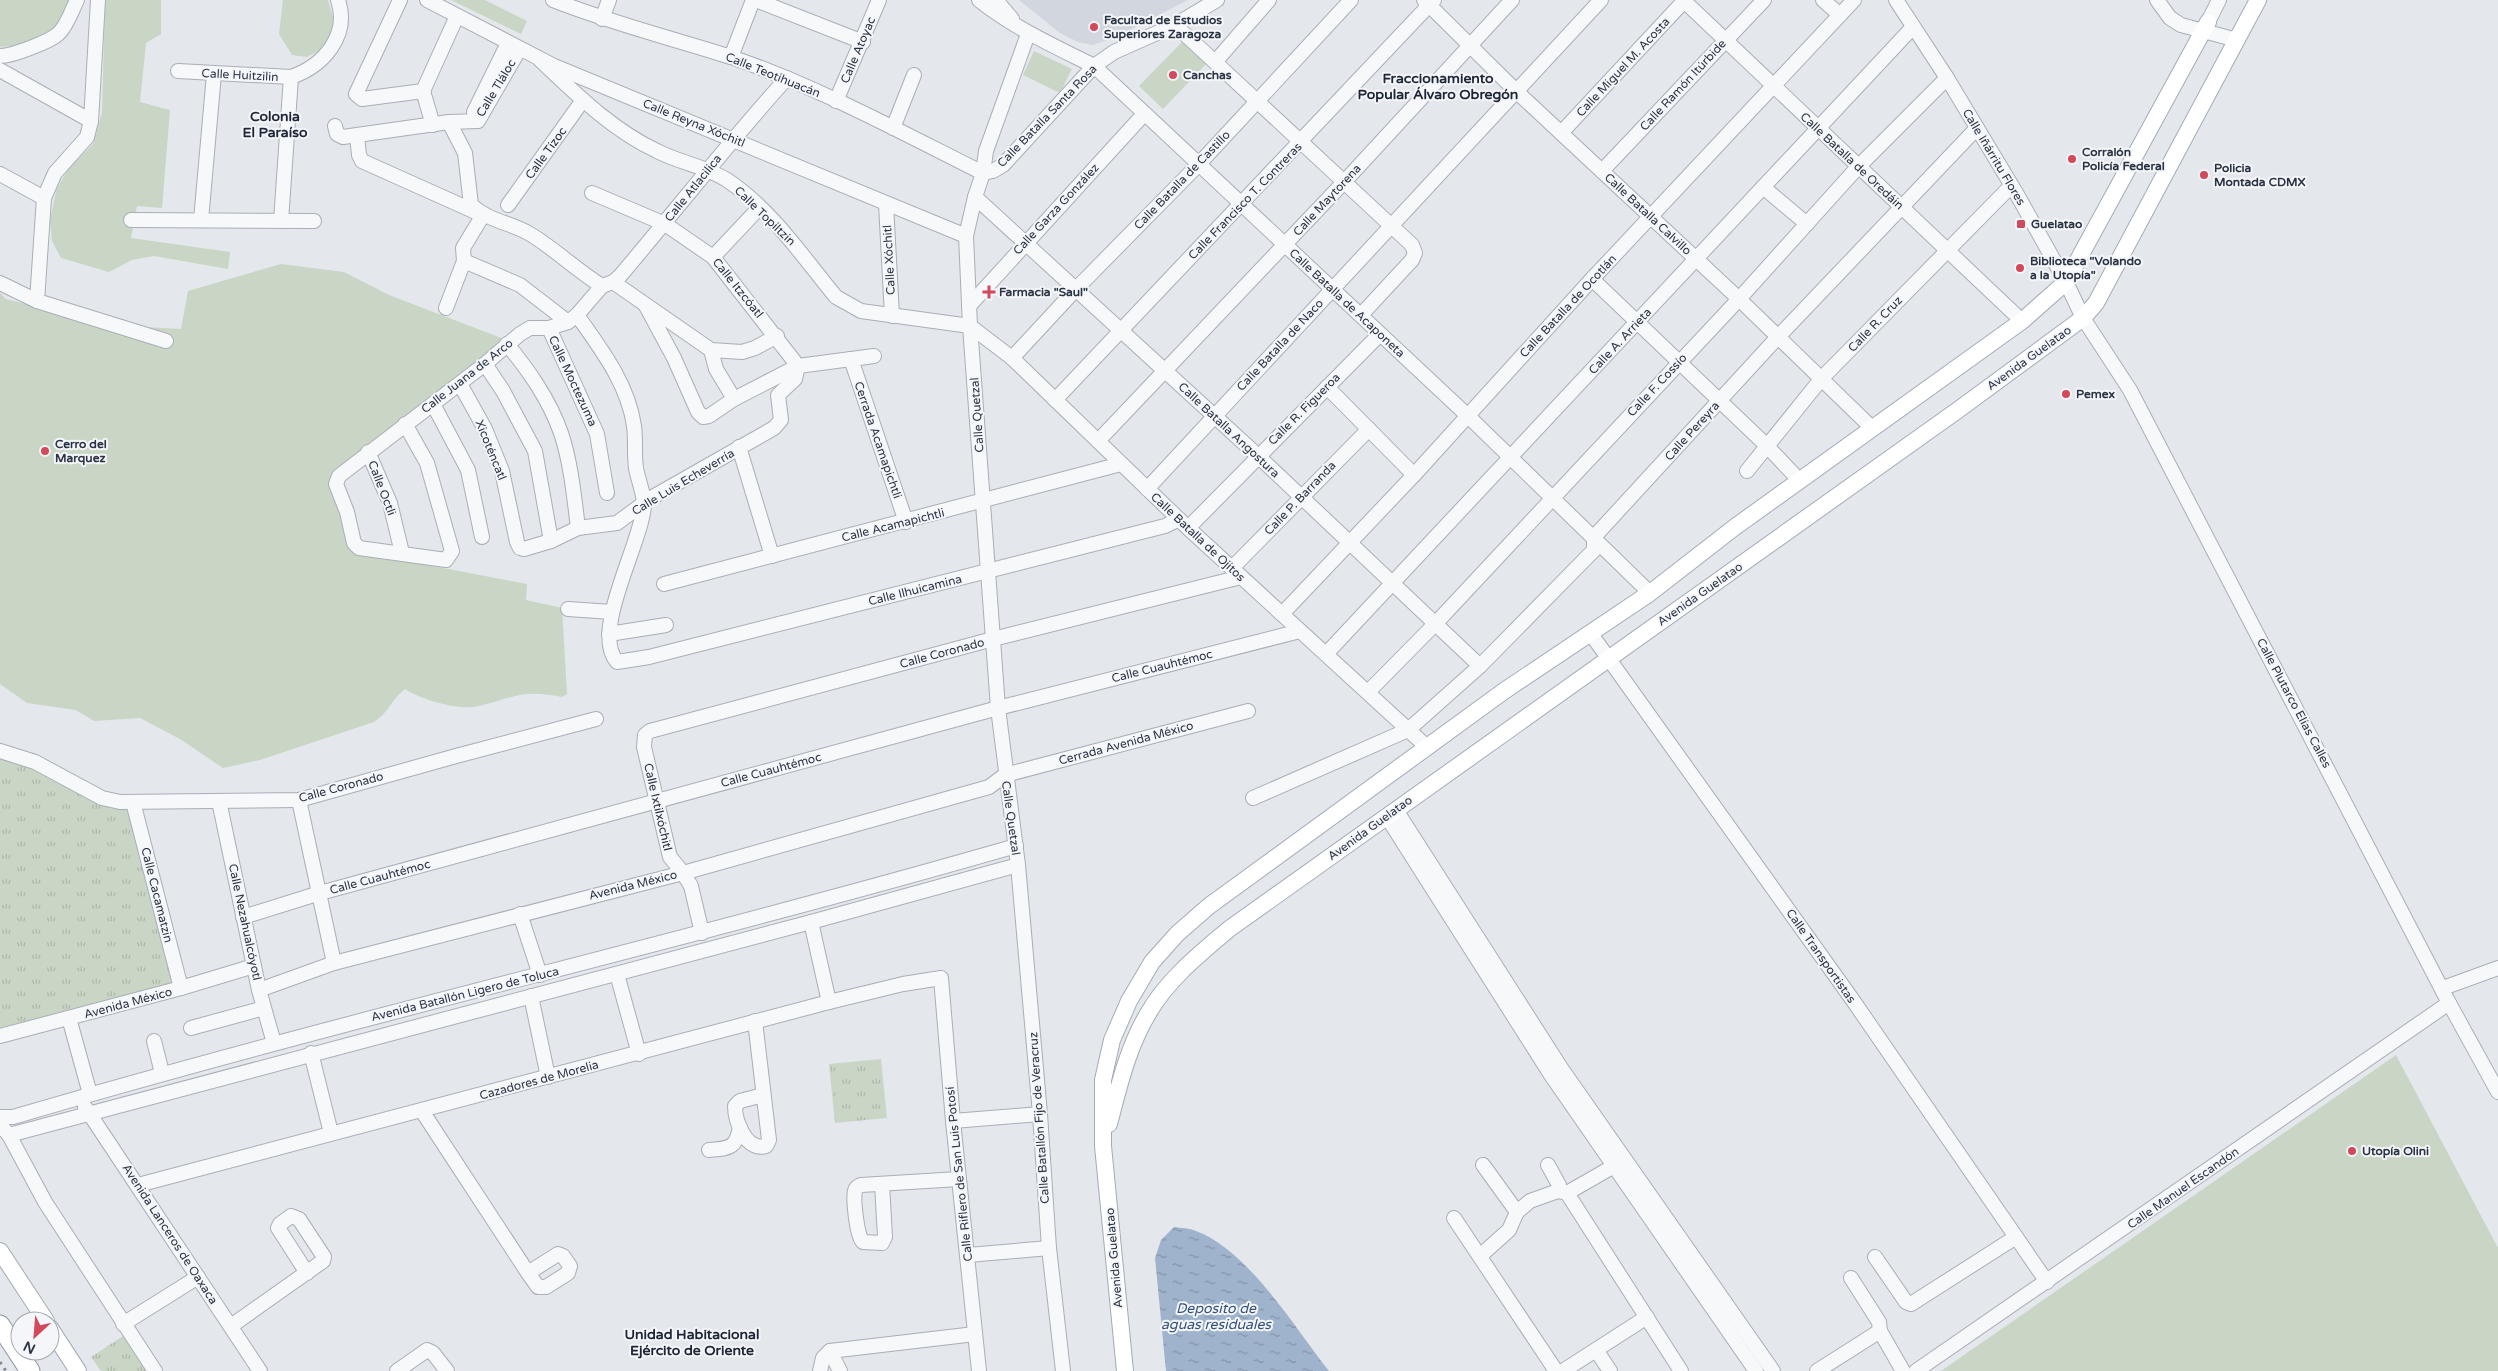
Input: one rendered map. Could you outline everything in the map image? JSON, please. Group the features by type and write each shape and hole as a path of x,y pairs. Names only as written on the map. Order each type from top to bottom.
{"highway":[{"path":"0,1325 30,1371"}],"main road":[{"name":"Avenida Guelatao","path":"1103,1146 1124,1068 1149,1011 1175,979 1229,929 1958,410 2083,318 2096,303 2258,0"},
{"name":"Avenida Guelatao","path":"1125,1371 1103,1146 1103,1080 1112,1040 1129,1001 1152,962 1177,934 1209,906 1504,691 1650,593 1734,527 2022,321 2066,282 2205,27"},
{"path":"0,1251 39,1311"},
{"path":"60,1343 78,1371"}],"street":[{"path":"0,56 10,55 54,37 61,30 78,0"},
{"path":"36,301 44,198 55,173 63,161 81,146 87,137 91,121 98,0"},
{"name":"Calle Huitzilin","path":"178,72 291,77 313,67 332,48 340,26 338,0"},
{"path":"400,0 356,92 356,97 362,99 422,91"},
{"name":"Calle Reyna Xóchitl","path":"427,0 540,60 733,138 886,204 966,236"},
{"name":"Calle Teotihuacán","path":"553,0 602,20 731,57 787,78 983,173"},
{"path":"602,20 609,0"},
{"path":"731,57 754,0 863,42"},
{"name":"Calle Atoyac","path":"836,101 863,42 878,0"},
{"path":"978,0 998,16 1024,31"},
{"path":"996,0 1024,31"},
{"name":"Calle Batalla Santa Rosa","path":"983,173 993,171 1003,165 1094,66 1114,52 1175,25 1216,0"},
{"path":"1216,61 1269,0"},
{"name":"Calle Batalla de Castillo","path":"1012,358 1076,289 1198,164 1351,0"},
{"name":"Calle Maytorena","path":"1098,441 1345,181 1512,0"},
{"name":"Calle Batalla de Naco","path":"1147,489 1601,0"},
{"name":"Calle Batalla de Oredáin","path":"1684,0 2022,321"},
{"name":"Calle Miguel M. Acosta","path":"1561,134 1684,0"},
{"name":"Calle Ramón Itúrbide","path":"1602,171 1764,0"},
{"path":"1823,0 1840,15"},
{"name":"Calle Batalla de Ocotlán","path":"1282,614 1414,475 1592,279 1854,0"},
{"name":"Calle Iñárritu Flores","path":"1896,0 1977,128 2066,282 2083,318"},
{"path":"2157,0 2170,18 2181,24 2205,27 2237,40"},
{"name":"Avenida Guelatao","path":"2205,27 2219,0"},
{"name":"Calle Batalla Calvillo","path":"1429,2 1469,46 1822,378 1872,428"},
{"name":"Calle Francisco T. Contreras","path":"1055,400 1301,141 1429,2"},
{"path":"433,125 422,91 457,16"},
{"path":"1175,25 1216,61 1256,102 1345,181 1412,245 1415,253 1412,260 1361,314"},
{"name":"Calle A. Arrieta","path":"1326,654 1394,584 1510,457 1638,323 1913,27"},
{"name":"Calle Batalla de Acaponeta","path":"1024,31 1094,66 1361,314 1553,497 1650,593"},
{"name":"Calle Quetzal","path":"1018,865 1005,775 998,708 970,326 966,236 983,173 986,151 1024,31"},
{"name":"Calle Tláloc","path":"449,122 467,120 472,115 514,46"},
{"name":"Calle Topiltzin","path":"540,60 583,100 632,138 658,152 710,170 745,194 799,250 836,297 861,311 970,326"},
{"path":"0,70 91,121"},
{"path":"201,220 214,74"},
{"path":"893,128 914,75"},
{"path":"281,220 291,77"},
{"name":"Calle Atlacilica","path":"612,281 665,224 710,170 733,138 787,78"},
{"name":"Calle F. Cossío","path":"1368,692 1436,623 1738,299 1858,167 1947,78"},
{"name":"Calle Tízoc","path":"508,205 583,100"},
{"name":"Calle Garza González","path":"969,306 1025,242 1144,114"},
{"path":"335,126 340,137 449,122 465,153 471,206 483,216"},
{"name":"Calle Pereyra","path":"1408,730 1480,666 1594,550 1594,537 1719,400 1977,128"},
{"path":"357,136 358,156 362,161 483,216 529,234 576,270 612,281 711,350 742,352 755,348 776,336"},
{"path":"0,174 44,198"},
{"name":"Calle R. Cruz","path":"1747,471 1766,445 1822,378 2011,186"},
{"path":"1764,188 1807,224"},
{"name":"Calle Itzcóatl","path":"592,193 665,224 713,257 798,366"},
{"name":"Calle Batalla Angostura","path":"975,198 1122,330 1480,666"},
{"name":"Calle Xóchitl","path":"886,204 892,316"},
{"path":"713,257 759,208"},
{"path":"446,308 464,261 463,248 483,216"},
{"path":"131,220 314,221"},
{"path":"464,261 520,285 572,318 618,376 630,407 635,427 636,467 644,502 612,612 609,634 666,625"},
{"path":"1592,279 1766,445 1800,481"},
{"path":"572,318 612,281"},
{"path":"0,283 36,301 166,341"},
{"path":"646,306 674,358 700,415 706,417 734,399 798,366 874,356"},
{"name":"Calle Juana de Arco","path":"402,553 362,549 354,543 347,512 336,482 339,476 530,328 549,328 572,318"},
{"name":"Calle Plutarco Elías Calles","path":"2083,318 2130,390 2449,1003 2498,1092"},
{"name":"Calle Batalla de Ojitos","path":"970,326 1012,358 1147,489 1427,747"},
{"name":"Calle Moctezuma","path":"549,328 597,434 607,493"},
{"name":"Calle R. Figueroa","path":"1184,523 1257,456 1380,334"},
{"path":"507,344 531,374 561,433 570,469 578,528"},
{"path":"711,350 716,369 734,399"},
{"name":"Cerrada Acamapichtli","path":"851,359 906,522"},
{"path":"485,364 503,391 535,450 551,541"},
{"name":"Calle Luis Echeverría","path":"520,548 528,549 551,541 578,528 617,523 644,502 739,447 782,430 778,395 795,379 798,366"},
{"name":"Xicoténcatl","path":"460,384 485,429 502,471 520,548"},
{"path":"1327,386 1414,475"},
{"path":"433,404 468,470 482,537"},
{"path":"402,553 442,560 449,558 452,551 427,462 405,424"},
{"name":"Calle P. Barranda","path":"1237,572 1300,497 1369,429"},
{"path":"739,447 772,556"},
{"name":"Calle Octli","path":"368,452 390,503 402,553"},
{"name":"Calle Acamapichtli","path":"664,584 983,502 1121,464"},
{"name":"Calle Ilhuicamina","path":"609,634 612,655 617,662 649,657 1165,526 1184,523"},
{"name":"Calle Coronado","path":"645,735 656,729 993,640 1237,572"},
{"path":"568,609 612,612"},
{"name":"Calle Cuauhtémoc","path":"243,917 320,893 998,708 1300,631"},
{"name":"Calle Transportistas","path":"1591,634 1852,999 2047,1282"},
{"name":"Cerrada Avenida México","path":"1005,775 1248,711"},
{"name":"Calle Coronado","path":"0,751 35,762 102,798 120,802 299,800 596,719"},
{"path":"1253,798 1408,730"},
{"name":"Calle Ixtilxóchitl","path":"645,735 644,747 670,857 684,872 690,886 702,933"},
{"name":"Avenida México","path":"259,990 334,964 684,872 989,787 1005,775"},
{"name":"Calle Nezahualcóyotl","path":"219,800 259,990 274,1042"},
{"path":"299,800 334,964"},
{"name":"Calle Cacamatzin","path":"133,802 181,988"},
{"path":"1391,813 1556,1072 1710,1291 1773,1371"},
{"name":"Avenida Batallón Ligero de Toluca","path":"0,1117 13,1117 274,1042 702,933 1016,846"},
{"name":"Avenida Batallón Ligero de Toluca","path":"5,1130 90,1112 617,974 1018,865"},
{"name":"Calle Batallón Fijo de Veracruz","path":"1018,865 1040,1114 1049,1248 1062,1371"},
{"path":"929,871 932,888"},
{"path":"520,914 540,975"},
{"path":"811,922 828,1002"},
{"name":"Avenida México","path":"0,1036 181,988 254,966"},
{"path":"2442,988 2498,968"},
{"path":"617,974 638,1054"},
{"name":"Cazadores de Morelia","path":"138,1185 638,1054 828,1002 903,984 941,978"},
{"name":"Calle Riflero de San Luis Potosí","path":"941,978 953,1122 979,1371"},
{"path":"531,996 548,1077"},
{"name":"Calle Manuel Escandón","path":"1916,1371 2449,1003"},
{"path":"191,1028 264,1008"},
{"path":"69,1018 84,1096"},
{"path":"755,1022 769,1140 766,1146 754,1146 747,1140 740,1127 735,1109 737,1103 763,1095"},
{"path":"154,1040 162,1073"},
{"path":"311,1053 331,1134"},
{"name":"Avenida Lanceros de Oaxaca","path":"84,1096 90,1112 260,1371"},
{"path":"422,1111 528,1272"},
{"path":"953,1122 1040,1114"},
{"path":"709,1150 728,1148 734,1144 738,1140 740,1127"},
{"path":"5,1130 45,1202 155,1371"},
{"path":"1480,1256 1509,1230 1517,1212 1530,1201 1562,1192 1620,1162"},
{"path":"1484,1165 1517,1212"},
{"path":"1548,1165 1562,1192 1681,1371"},
{"path":"882,1184 959,1179"},
{"path":"1454,1218 1556,1371"},
{"path":"1875,1256 1906,1302 1911,1304 2016,1237"},
{"path":"968,1255 1049,1248"},
{"path":"231,1326 307,1274"},
{"path":"123,1324 198,1277"},
{"path":"1851,1278 1879,1322 1880,1331 1903,1371"},
{"path":"1710,1291 1756,1371"},
{"path":"1563,1371 1647,1318"},
{"path":"1817,1371 1880,1331"},
{"path":"820,1371 823,1358 830,1352 975,1334"},
{"path":"397,1371 417,1366 429,1350 447,1371"},
{"path":"1596,1350 1610,1371"},
{"path":"830,1352 840,1371"}],"shaded area":[{"name":"Facultad de Estudios Superiores Zaragoza","path":"1019,0 1188,0 1114,38 1092,45 1078,42 1060,33"}],"green space":[{"path":"0,0 84,0 40,43 0,47"},
{"path":"105,0 161,0 161,34 146,43 140,102 170,110 162,208 137,206 131,238 230,252 228,269 154,256 132,260 109,272 61,258 52,241 50,221 56,191 68,169 93,144 102,113"},
{"path":"283,0 328,0 335,24 332,38 324,48 307,57 292,55 279,34"},
{"path":"451,0 485,0 527,21 521,34"},
{"name":"Canchas","path":"1182,42 1206,64 1163,109 1139,86"},
{"path":"1034,51 1072,69 1060,93 1023,75"},
{"path":"281,264 344,272 389,295 504,339 329,479 354,551 527,584 526,600 562,608 567,694 562,697 537,694 519,695 479,706 461,707 431,701 405,689 374,722 260,760 223,768 180,739 140,718 94,721 76,710 27,703 0,684 0,293 6,299 107,325 181,329 188,291"},
{"path":"0,757 34,766 133,813 178,987 0,1028"},
{"name":"Utopía Olini","path":"2396,1055 2498,1248 2498,1371 1941,1371"},
{"path":"881,1059 887,1118 835,1123 829,1064"},
{"path":"123,1336 146,1371 101,1371 91,1357"}],"water":[{"name":"Deposito de aguas residuales","path":"1174,1227 1196,1231 1215,1241 1234,1255 1269,1292 1329,1371 1166,1371 1155,1258 1161,1240"}],"railway":[{"path":"0,1362 6,1371"}],"place":[{"name":"Facultad de Estudios Superiores Zaragoza","path":"1094,27"},
{"name":"Canchas","path":"1173,75"},
{"name":"Corralón Policía Federal","path":"2072,159"},
{"name":"Policia Montada CDMX","path":"2204,175"},
{"name":"Guelatao","path":"2021,224"},
{"name":"Biblioteca \"Volando a la Utopía\"","path":"2020,268"},
{"name":"Farmacia \"Saul\"","path":"989,292"},
{"name":"Pemex","path":"2066,394"},
{"name":"Cerro del Marquez","path":"45,451"},
{"name":"Utopía Olini","path":"2352,1151"}],"district":[{"name":"Fraccionamiento Popular Álvaro Obregón","path":"1438,86"},
{"name":"Colonia El Paraíso","path":"275,124"},
{"name":"Unidad Habitacional Ejército de Oriente","path":"692,1342"}]}
